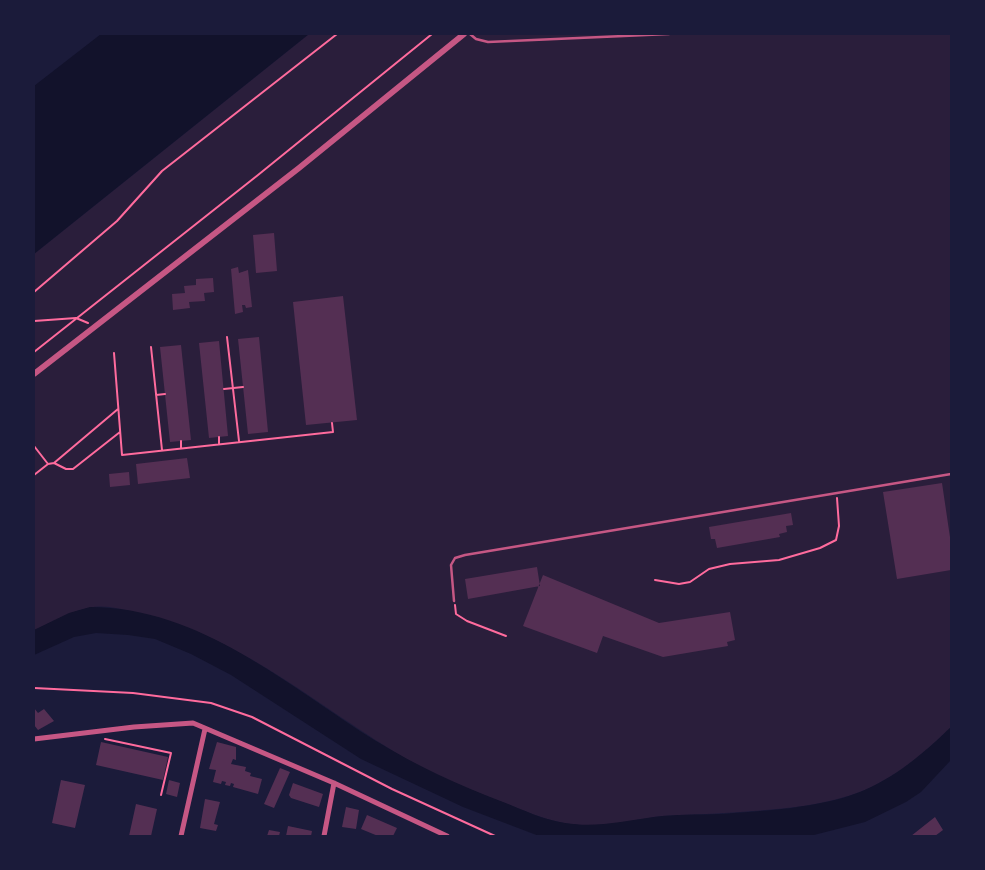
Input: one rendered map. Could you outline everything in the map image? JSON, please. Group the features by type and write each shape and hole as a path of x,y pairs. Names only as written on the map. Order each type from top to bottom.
{"street":[{"path":"34,374 299,168 464,34"},
{"path":"34,739 193,723 334,783 447,836"},
{"path":"181,836 205,729"},
{"path":"324,836 334,783"}],"lane":[{"path":"470,34 476,39 488,42 669,34"},
{"path":"454,601 451,565 455,558 465,555 951,474"}],"path":[{"path":"34,292 117,220 162,171 337,34"},
{"path":"34,352 258,175 432,34"},
{"path":"34,321 76,318 95,326"},
{"path":"227,337 239,441"},
{"path":"150,347 162,450"},
{"path":"114,353 122,455 333,432 332,423"},
{"path":"224,388 243,386"},
{"path":"156,396 165,394"},
{"path":"34,474 48,464 54,463 118,410"},
{"path":"54,463 66,469 73,469 120,432"},
{"path":"258,433 259,439"},
{"path":"218,437 219,444"},
{"path":"181,440 181,448"},
{"path":"34,446 48,464"},
{"path":"656,580 679,584 690,582 709,569 730,564 779,560 820,548 836,540 839,526 837,493"},
{"path":"454,601 456,614 467,621 506,636"},
{"path":"34,688 133,693 211,703 252,717 392,790 495,836"},
{"path":"99,737 171,753 161,795"}],"shaded area":[{"path":"101,34 309,34 34,254 34,86"},
{"path":"309,34 951,34 951,727 930,746 907,765 883,781 857,793 825,802 774,809 663,816 620,823 575,825 533,814 460,786 419,766 247,657 211,638 173,623 112,607 100,607 75,612 34,630 34,254"},
{"path":"90,607 130,611 169,620 206,635 276,674 376,741 407,759 486,796 557,822 588,825 662,816 773,810 827,802 860,792 885,780 920,755 951,727 951,760 921,792 906,802 865,822 810,836 539,836 463,807 361,759 231,675 191,654 155,639 96,633 74,637 34,655 34,630 69,613"}],"building":[{"path":"274,233 277,271 256,273 253,235"},
{"path":"238,267 239,273 248,270 252,307 246,308 245,305 242,305 243,312 235,314 231,269"},
{"path":"213,278 214,292 204,293 205,301 189,302 190,308 173,310 172,294 185,293 184,286 196,285 196,279"},
{"path":"343,296 357,420 306,425 293,302"},
{"path":"259,337 268,432 248,434 238,339"},
{"path":"219,341 228,436 209,438 199,343"},
{"path":"181,345 191,440 170,442 160,347"},
{"path":"187,458 190,478 138,484 136,464"},
{"path":"129,472 130,485 110,487 109,474"},
{"path":"942,483 951,544 951,570 897,579 883,492"},
{"path":"791,513 793,525 786,526 787,532 779,534 780,537 717,548 715,539 711,539 709,527"},
{"path":"537,567 540,586 468,599 465,579"},
{"path":"543,575 659,623 730,612 735,640 727,642 728,646 663,657 603,636 597,653 523,626"},
{"path":"34,708 38,713 44,709 54,721 38,730 34,725"},
{"path":"101,742 168,757 163,780 96,765"},
{"path":"217,742 236,747 236,760 233,759 231,764 246,767 245,771 251,773 250,776 262,779 258,794 233,787 234,784 231,783 230,786 225,785 226,782 222,781 221,784 213,782 216,770 209,769"},
{"path":"280,768 290,772 274,808 264,804"},
{"path":"61,780 85,785 75,828 52,823"},
{"path":"169,780 180,783 177,797 166,794"},
{"path":"293,783 323,794 319,807 291,798 289,795"},
{"path":"205,799 220,802 214,824 218,825 216,831 200,828"},
{"path":"136,804 157,809 151,836 129,836"},
{"path":"346,807 359,810 356,829 342,827"},
{"path":"367,815 397,828 393,836 378,836 361,829"},
{"path":"935,817 943,830 935,836 911,836"},
{"path":"288,826 312,831 311,836 286,836"},
{"path":"269,830 280,832 279,836 267,836"}]}
